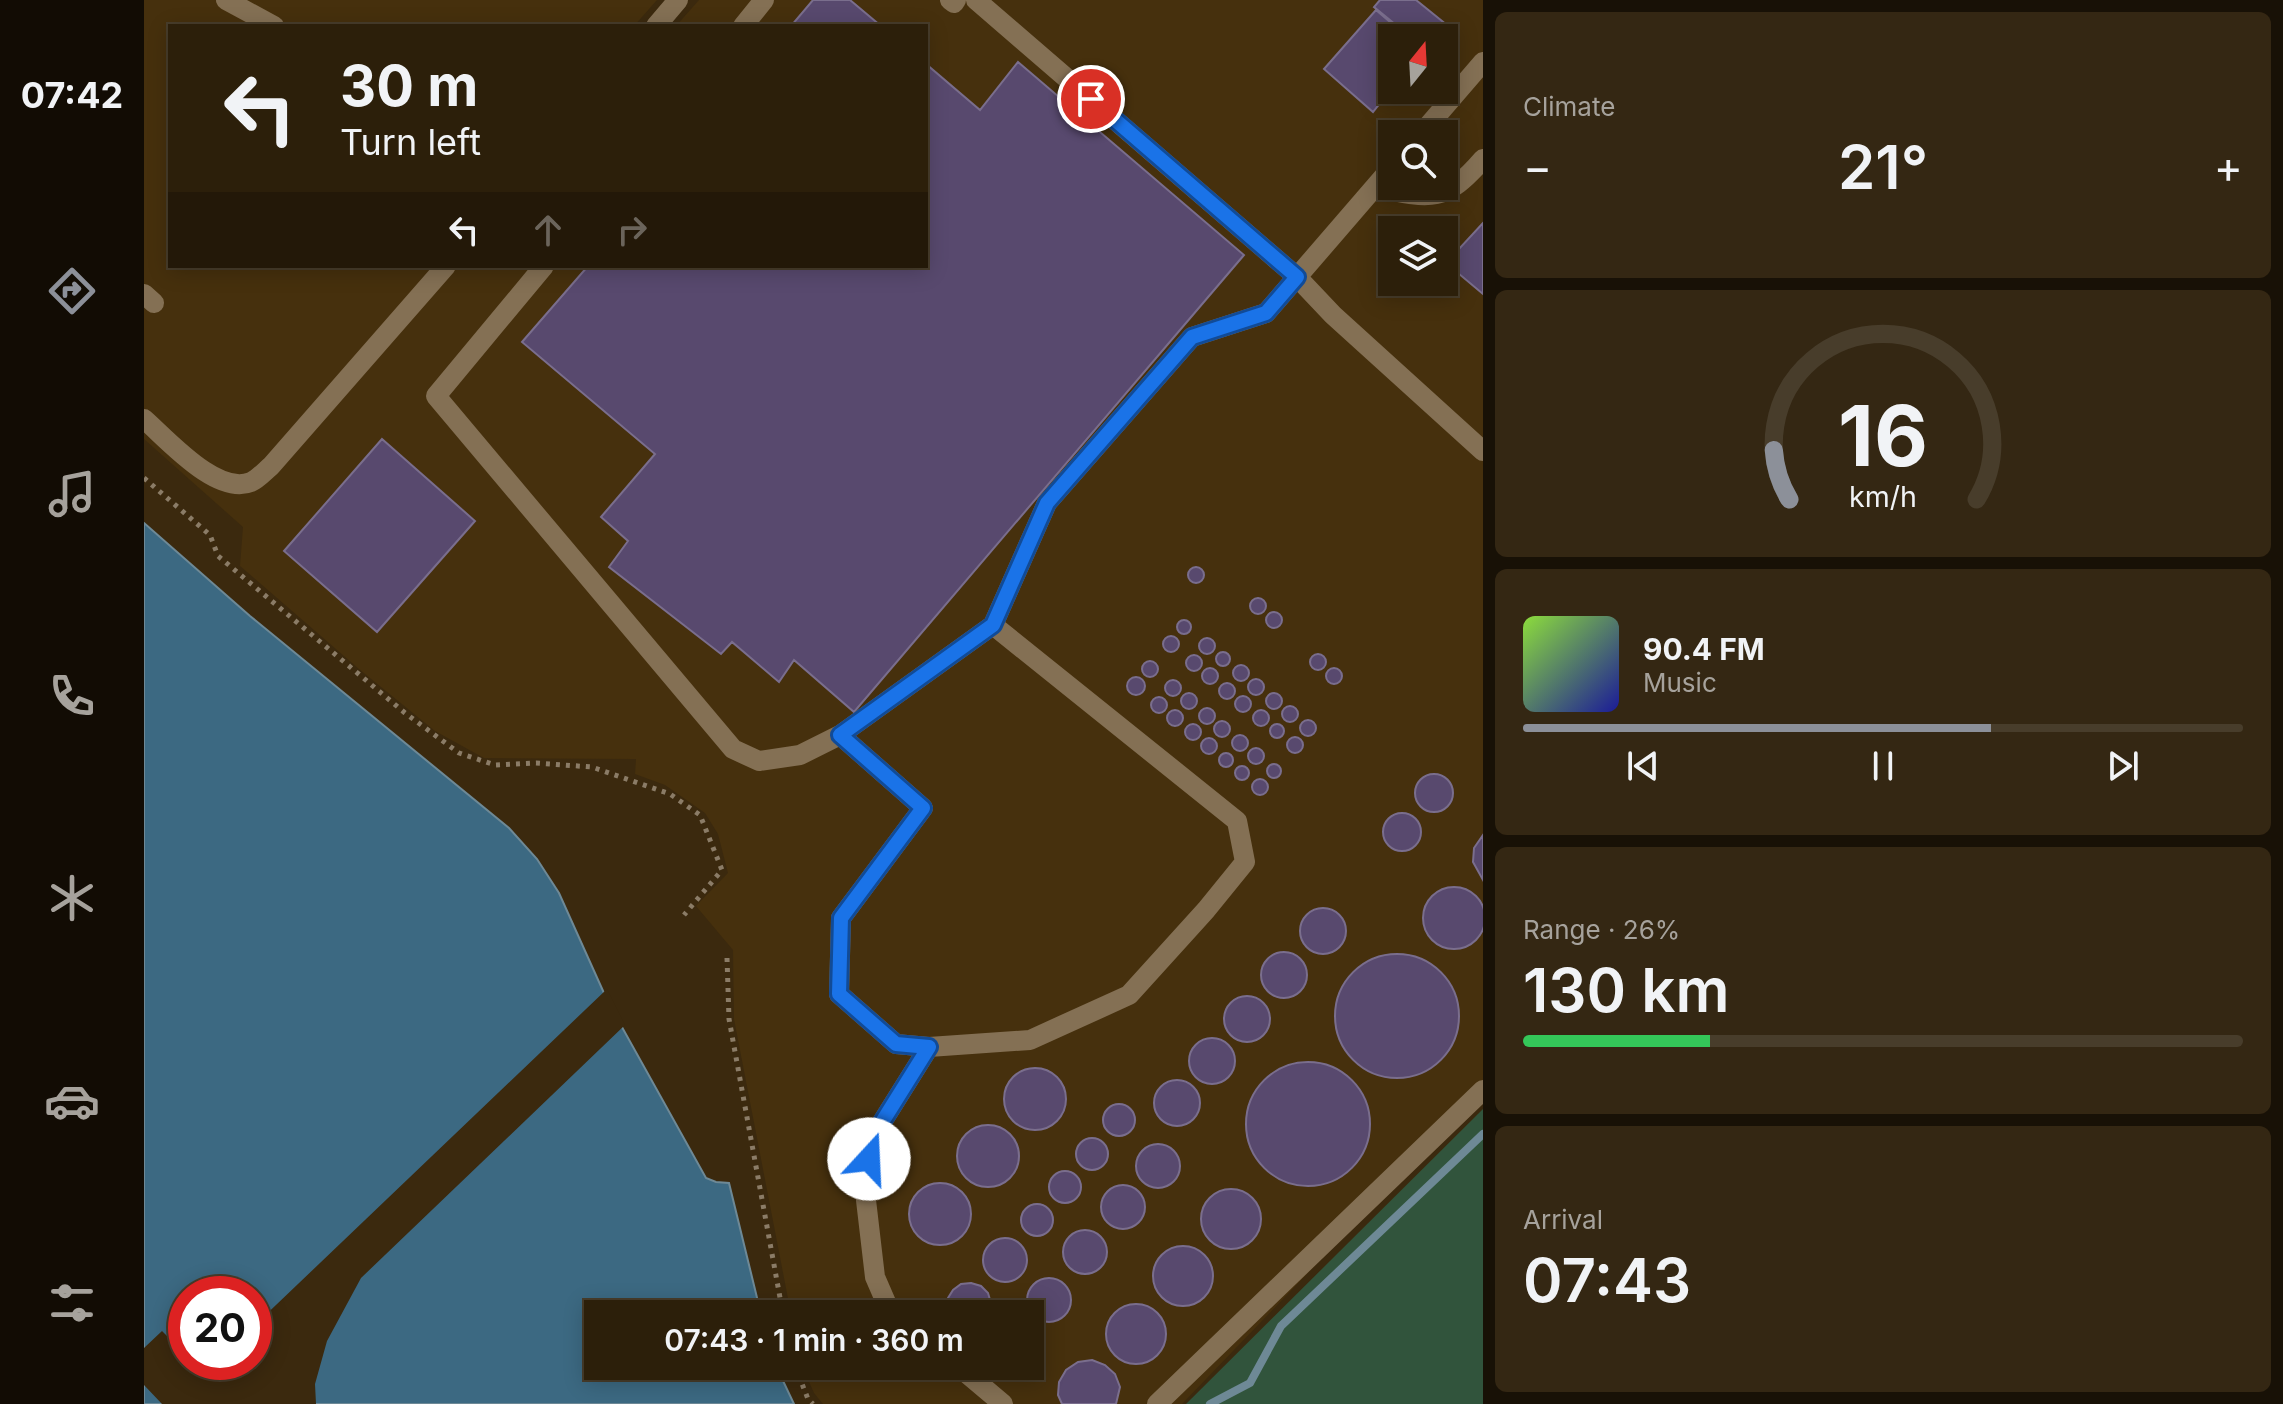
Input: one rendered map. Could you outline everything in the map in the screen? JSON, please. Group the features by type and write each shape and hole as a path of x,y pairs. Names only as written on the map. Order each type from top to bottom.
{"lane":[{"path":"226,0 270,24"},
{"path":"658,24 678,0"},
{"path":"745,24 764,0"},
{"path":"976,0 1297,277 1333,315 1483,451"},
{"path":"1433,120 1483,62"},
{"path":"1375,187 1418,196 1437,195 1465,180 1483,159"},
{"path":"542,268 436,396 733,749 759,761 800,755 840,735 993,625 1047,503 1161,372 1192,337 1266,313 1378,183"},
{"path":"144,419 212,477 233,485 251,482 271,466 444,268"},
{"path":"840,735 923,808 841,918 839,994 896,1044 929,1047 1030,1040 1129,995 1245,862 1237,821 993,625"},
{"path":"885,1300 875,1277 864,1183 874,1135 929,1047"},
{"path":"1157,1404 1483,1090"},
{"path":"975,1380 1003,1404"}],"path":[{"path":"144,478 210,535 218,556 405,713 459,753 495,765 536,763 592,767 670,794 700,815 722,870 684,915"},
{"path":"727,958 729,1019 780,1300"},
{"path":"801,1380 813,1404"}],"shaded area":[{"path":"144,0 657,0 636,24 168,24 168,268 928,268 928,24 678,24 699,0 1483,0 1483,1091 1182,1404 823,1404 808,1380 1044,1380 1044,1300 788,1300 734,1019 733,950 696,906 728,873 718,834 705,813 665,785 635,774 636,759 484,758 435,731 240,566 243,527 144,439"}],"green space":[{"path":"1483,1109 1483,1404 1186,1404"}],"water":[{"path":"144,523 250,616 509,828 537,859 559,893 608,1002 706,1178 729,1183 758,1300 584,1300 584,1380 783,1380 794,1404 144,1404"}],"pier":[{"path":"607,989 625,1025 361,1278 327,1341 315,1384 316,1404 162,1404 144,1385 144,1348 162,1331 168,1337 168,1380 272,1380 272,1309"}],"building":[{"path":"813,0 850,0 879,24 793,24"},
{"path":"1380,0 1416,0 1446,24 1395,24 1374,7"},
{"path":"1376,10 1392,24 1378,24 1379,104 1373,112 1324,69"},
{"path":"1018,62 1244,255 854,712 794,660 779,682 732,642 721,654 609,567 628,541 601,517 655,454 522,342 586,268 928,268 928,66 980,110"},
{"path":"1483,223 1483,294 1458,273 1458,250"},
{"path":"382,439 475,521 377,632 284,551"},
{"path":"1196,567 1202,569 1202,581 1196,583 1190,581 1188,575 1190,569"},
{"path":"1258,598 1266,606 1258,614 1250,606"},
{"path":"1274,612 1280,614 1280,626 1274,628 1268,626 1266,620 1268,614"},
{"path":"1184,620 1191,627 1184,634 1177,627"},
{"path":"1171,636 1179,644 1171,652 1163,644"},
{"path":"1207,638 1215,646 1207,654 1199,646"},
{"path":"1223,652 1230,659 1223,666 1216,659"},
{"path":"1318,654 1324,656 1324,668 1318,670 1312,668 1310,662 1312,656"},
{"path":"1194,655 1202,663 1194,671 1186,663"},
{"path":"1150,661 1158,669 1150,677 1142,669"},
{"path":"1241,665 1249,673 1241,681 1233,673"},
{"path":"1210,668 1218,676 1210,684 1202,676"},
{"path":"1334,668 1340,670 1340,682 1334,684 1328,682 1326,676 1328,670"},
{"path":"1132,677 1140,677 1145,686 1143,693 1132,695 1127,690 1127,682"},
{"path":"1256,679 1264,687 1256,695 1248,687"},
{"path":"1173,680 1181,688 1173,696 1165,688"},
{"path":"1227,683 1235,691 1227,699 1219,691"},
{"path":"1189,693 1197,701 1189,709 1181,701"},
{"path":"1274,693 1282,701 1274,709 1266,701"},
{"path":"1243,696 1251,704 1243,712 1235,704"},
{"path":"1159,697 1167,705 1159,713 1151,705"},
{"path":"1290,706 1298,714 1290,722 1282,714"},
{"path":"1207,708 1215,716 1207,724 1199,716"},
{"path":"1175,710 1183,718 1175,726 1167,718"},
{"path":"1261,710 1269,718 1261,726 1253,718"},
{"path":"1308,720 1316,728 1308,736 1300,728"},
{"path":"1222,721 1230,729 1222,737 1214,729"},
{"path":"1193,724 1201,732 1193,740 1185,732"},
{"path":"1277,724 1284,731 1277,738 1270,731"},
{"path":"1240,735 1248,743 1240,751 1232,743"},
{"path":"1295,737 1303,745 1295,753 1287,745"},
{"path":"1209,738 1217,746 1209,754 1201,746"},
{"path":"1256,748 1264,756 1256,764 1248,756"},
{"path":"1226,753 1233,760 1226,767 1219,760"},
{"path":"1274,764 1281,771 1274,778 1267,771"},
{"path":"1242,766 1249,773 1242,780 1235,773"},
{"path":"1434,774 1447,780 1453,793 1447,806 1434,812 1421,806 1415,793 1421,780"},
{"path":"1260,779 1268,787 1260,795 1252,787"},
{"path":"1402,813 1415,819 1421,832 1415,845 1402,851 1389,845 1383,832 1389,819"},
{"path":"1483,835 1483,880 1473,862 1474,848"},
{"path":"1454,887 1466,889 1483,906 1483,930 1476,940 1466,947 1454,949 1442,947 1432,940 1425,930 1423,918 1425,906 1432,896 1442,889"},
{"path":"1323,908 1340,914 1346,931 1340,948 1323,954 1306,948 1300,931 1306,914"},
{"path":"1284,952 1301,958 1307,975 1301,992 1284,998 1267,992 1261,975 1267,958"},
{"path":"1397,954 1421,959 1441,972 1454,992 1459,1016 1454,1040 1441,1060 1421,1073 1397,1078 1373,1073 1353,1060 1340,1040 1335,1016 1340,992 1353,972 1373,959"},
{"path":"1247,996 1264,1002 1270,1019 1264,1036 1247,1042 1230,1036 1224,1019 1230,1002"},
{"path":"1212,1038 1229,1044 1235,1061 1229,1078 1212,1084 1195,1078 1189,1061 1195,1044"},
{"path":"1308,1062 1332,1067 1352,1080 1365,1100 1370,1124 1365,1148 1352,1168 1332,1181 1308,1186 1284,1181 1264,1168 1251,1148 1246,1124 1251,1100 1264,1080 1284,1067"},
{"path":"1035,1068 1047,1070 1057,1077 1064,1087 1064,1111 1057,1121 1047,1128 1035,1130 1023,1128 1013,1121 1006,1111 1004,1099 1006,1087 1013,1077 1023,1070"},
{"path":"1177,1080 1194,1086 1200,1103 1194,1120 1177,1126 1160,1120 1154,1103 1160,1086"},
{"path":"1119,1104 1130,1109 1135,1120 1130,1131 1119,1136 1108,1131 1103,1120 1108,1109"},
{"path":"988,1125 1000,1127 1010,1134 1017,1144 1017,1168 1010,1178 1000,1185 988,1187 976,1185 966,1178 959,1168 957,1156 959,1144 966,1134 976,1127"},
{"path":"1092,1138 1103,1143 1108,1154 1103,1165 1092,1170 1081,1165 1076,1154 1081,1143"},
{"path":"1158,1144 1174,1150 1180,1166 1174,1182 1158,1188 1142,1182 1136,1166 1142,1150"},
{"path":"1065,1171 1076,1176 1081,1187 1076,1198 1065,1203 1054,1198 1049,1187 1054,1176"},
{"path":"940,1183 952,1185 962,1192 969,1202 969,1226 962,1236 952,1243 940,1245 928,1243 918,1236 911,1226 909,1214 911,1202 918,1192 928,1185"},
{"path":"1123,1185 1139,1191 1145,1207 1139,1223 1123,1229 1107,1223 1101,1207 1107,1191"},
{"path":"1231,1189 1243,1191 1252,1198 1259,1207 1259,1231 1252,1240 1243,1247 1231,1249 1219,1247 1210,1240 1203,1231 1201,1219 1203,1207 1210,1198 1219,1191"},
{"path":"1037,1204 1048,1209 1053,1220 1048,1231 1037,1236 1026,1231 1021,1220 1026,1209"},
{"path":"1085,1230 1101,1236 1107,1252 1101,1268 1085,1274 1069,1268 1063,1252 1069,1236"},
{"path":"1005,1238 1021,1244 1027,1260 1021,1276 1005,1282 989,1276 983,1260 989,1244"},
{"path":"1183,1246 1205,1254 1213,1276 1205,1298 1183,1306 1161,1298 1153,1276 1161,1254"},
{"path":"1049,1278 1065,1284 1071,1300 1065,1316 1049,1322 1044,1321 1044,1300 1027,1300 1033,1284"},
{"path":"961,1284 981,1286 990,1300 948,1300 953,1290"},
{"path":"1136,1304 1148,1306 1157,1313 1164,1322 1164,1346 1157,1355 1148,1362 1136,1364 1124,1362 1115,1355 1108,1346 1106,1334 1108,1322 1115,1313 1124,1306"},
{"path":"1092,1360 1105,1365 1115,1374 1120,1387 1116,1404 1062,1404 1058,1395 1059,1382 1066,1370 1078,1362"}],"waterway":[{"path":"1210,1404 1250,1383 1281,1326 1483,1134"}],"route":[{"path":"869,1159 874,1135 929,1047 896,1044 839,994 841,918 923,808 840,735 993,625 1047,503 1192,337 1266,313 1297,277 1091,99"}]}
